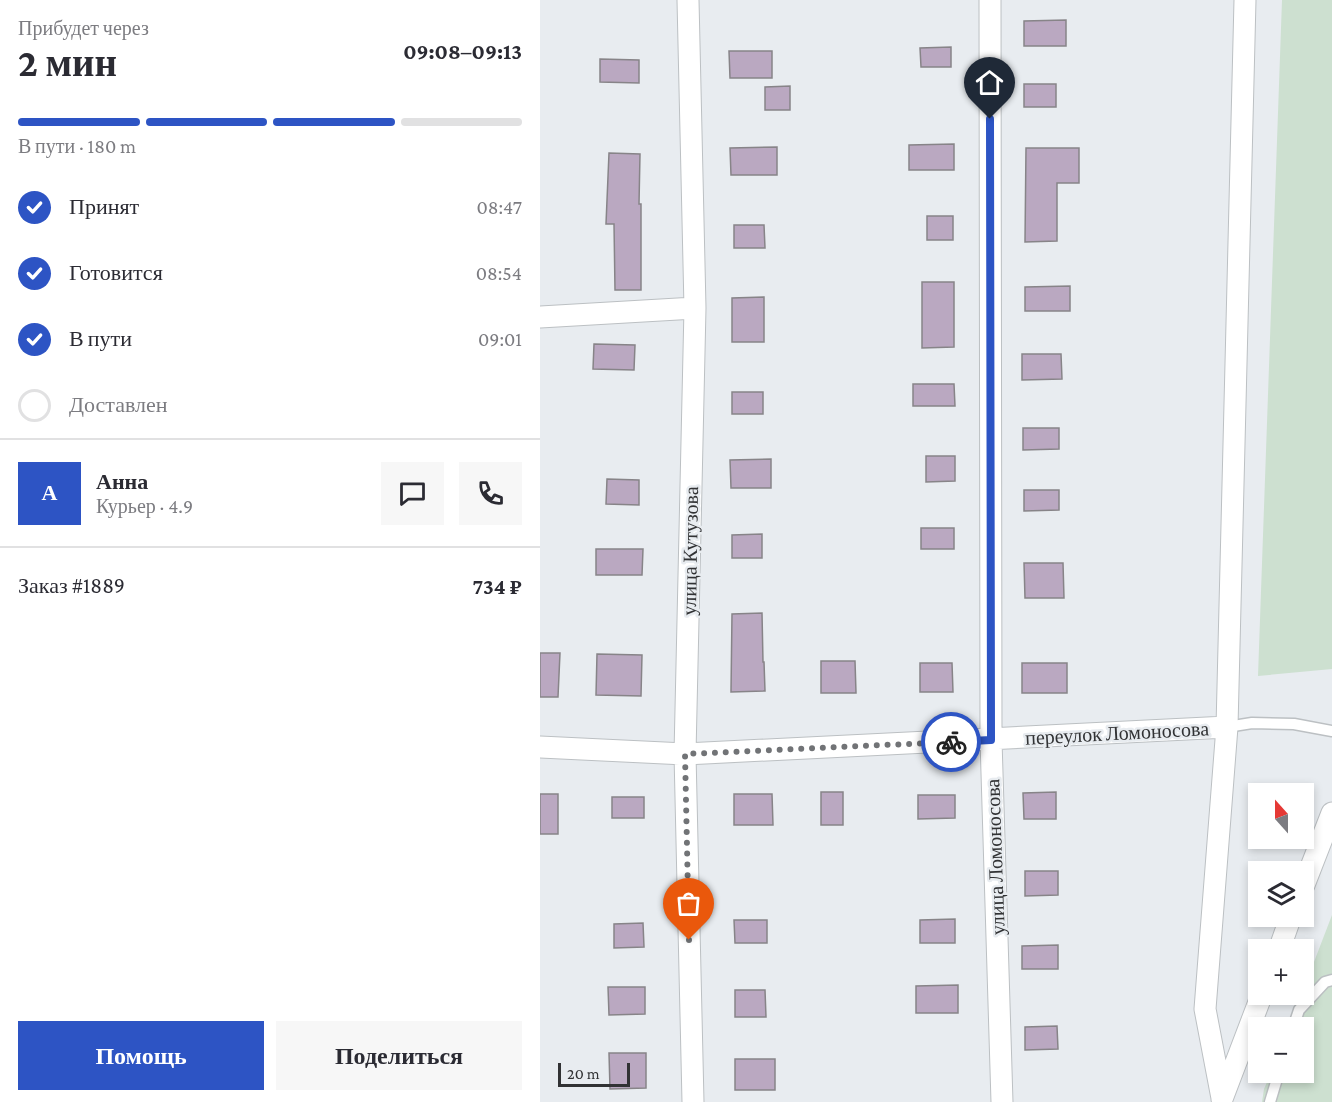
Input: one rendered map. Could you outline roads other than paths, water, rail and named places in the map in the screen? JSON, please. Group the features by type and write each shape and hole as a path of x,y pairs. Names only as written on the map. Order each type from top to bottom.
{"street":[{"name":"улица Кутузова","path":"688,0 695,308 685,754 693,1102"},
{"name":"улица Ломоносова","path":"990,0 991,740 1002,1102"},
{"path":"1221,1100 1205,1009 1227,727 1245,0"},
{"path":"540,317 695,308"},
{"name":"переулок Ломоносова","path":"540,747 685,754 1227,727"},
{"path":"1313,861 1332,813"},
{"path":"1221,1100 1258,1005"}],"lane":[{"path":"1227,727 1252,723 1294,724 1332,731"},
{"path":"1297,1017 1299,1010 1325,982 1332,980"},
{"path":"1270,1102 1276,1083"}]}
